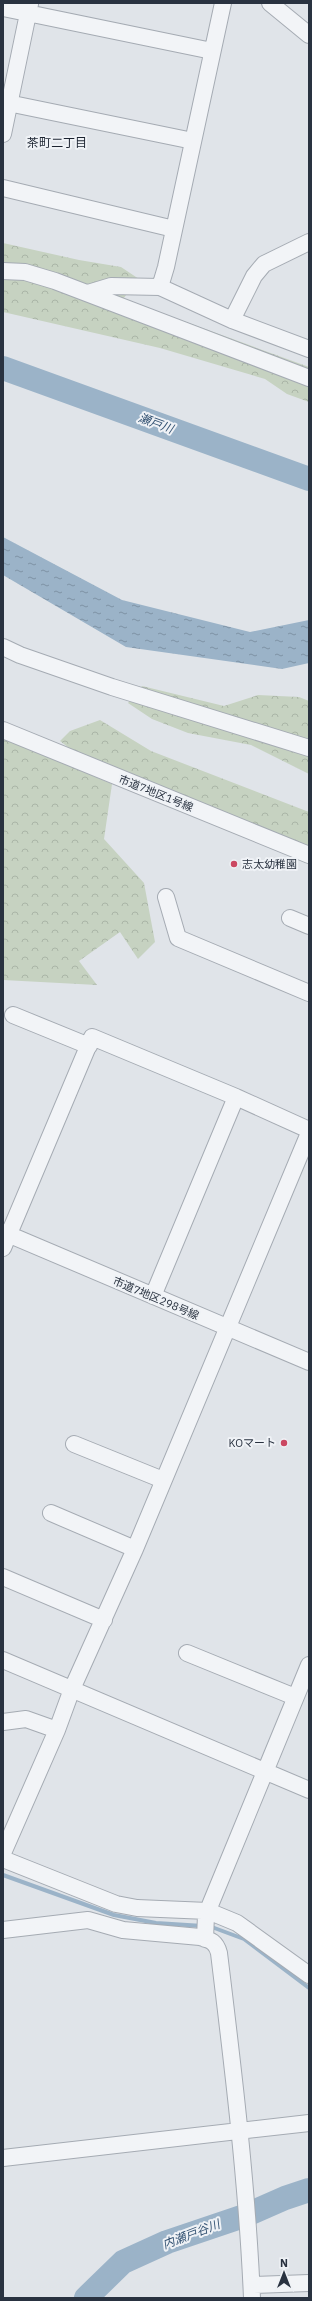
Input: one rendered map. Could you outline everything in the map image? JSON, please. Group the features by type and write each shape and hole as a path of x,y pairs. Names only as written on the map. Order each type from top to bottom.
{"street":[{"path":"160,287 223,3"},
{"path":"270,3 309,35"},
{"path":"3,8 30,8 212,51"},
{"path":"3,134 6,103 30,8"},
{"path":"6,103 193,141"},
{"path":"3,188 174,229"},
{"path":"232,320 254,276 264,264 309,242"},
{"path":"3,271 25,272 55,280 309,378"},
{"path":"88,293 111,286 160,287 232,320 309,349"},
{"path":"3,647 20,656 112,687 309,748"},
{"path":"3,656 20,656"},
{"name":"市道7地区1号線","path":"3,730 309,855"},
{"path":"166,897 178,938 309,993"},
{"path":"290,918 309,926"},
{"path":"13,1015 89,1046"},
{"path":"3,1853 57,1730 72,1689 135,1549 309,1132 236,1097 92,1037 5,1238"},
{"path":"153,1296 236,1097"},
{"name":"市道7地区298号線","path":"5,1238 153,1296 309,1362"},
{"path":"74,1444 163,1480"},
{"path":"51,1513 135,1549"},
{"path":"3,1577 104,1620"},
{"path":"187,1653 295,1698"},
{"path":"3,1660 309,1790"},
{"path":"205,1939 207,1913 264,1771 309,1665"},
{"path":"3,1722 26,1719 57,1730"},
{"path":"3,1859 116,1904 136,1908 207,1913 237,1923 309,1975"},
{"path":"3,1930 88,1920 123,1930 173,1934 205,1939 216,1944 219,1953 240,2131 249,2226 252,2291 309,2283"},
{"path":"3,2158 309,2123"}],"green space":[{"path":"3,243 79,260 121,267 139,279 123,299 309,367 309,402 287,394 265,379 160,348 3,312"},
{"path":"142,686 224,706 258,695 299,697 309,701 309,774 251,745 188,733 152,719 128,703"},
{"path":"100,720 151,751 309,812 309,857 117,785 60,741 70,731"},
{"path":"3,738 112,784 104,839 144,883 155,942 138,959 120,932 79,961 97,985 3,980"}],"water":[{"path":"3,537 122,600 250,632 309,620 309,663 282,669 126,647 3,575"}],"waterway":[{"name":"瀬戸川","path":"3,368 309,479"},
{"path":"3,1875 114,1915 156,1923 203,1926"},
{"path":"209,1926 244,1939 309,1988"},
{"name":"内瀬戸谷川","path":"86,2298 123,2262 167,2242 244,2216 285,2198 309,2190"}],"place":[{"name":"志太幼稚園","path":"234,864"},
{"name":"KOマート","path":"284,1443"}],"district":[{"name":"茶町二丁目","path":"57,142"}]}
